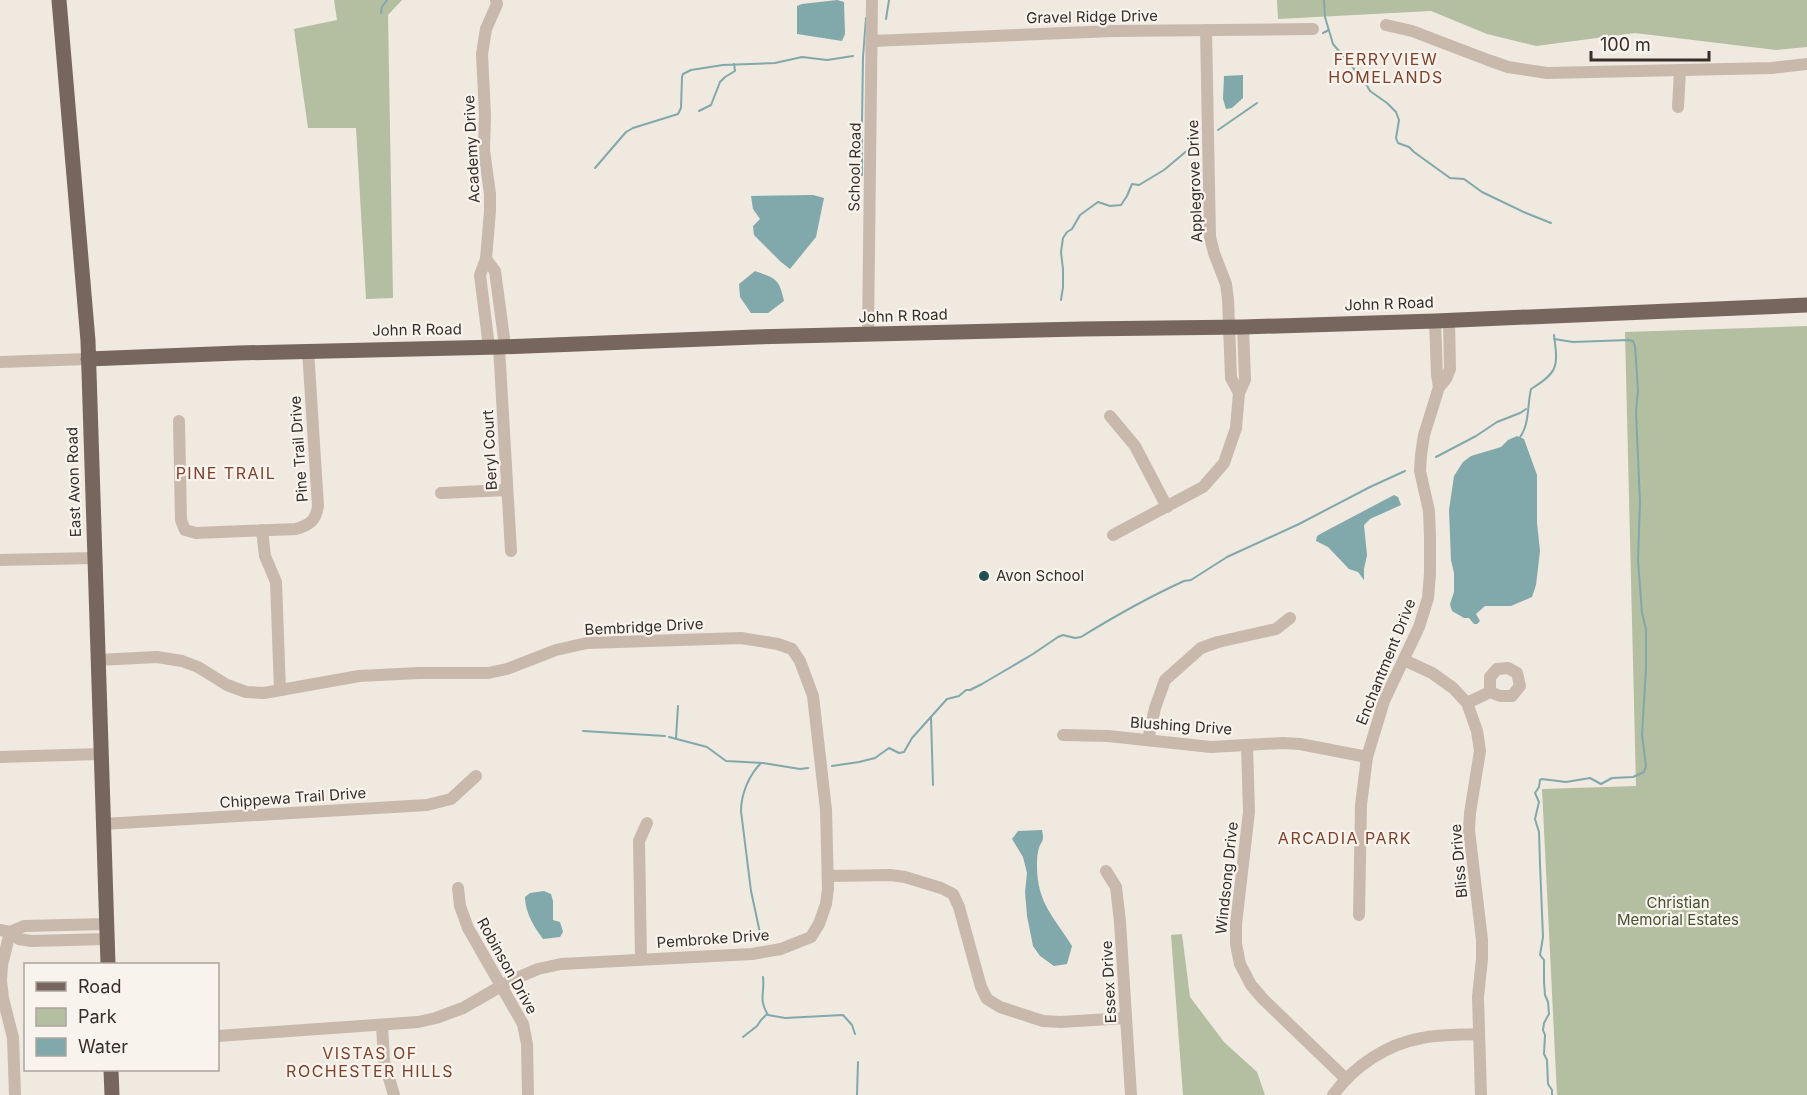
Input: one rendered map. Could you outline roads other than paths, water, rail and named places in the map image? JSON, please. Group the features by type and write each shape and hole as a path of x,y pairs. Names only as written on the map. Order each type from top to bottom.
{"main road":[{"name":"East Avon Road","path":"59,0 88,359 108,963"},
{"name":"John R Road","path":"88,359 308,350 868,334 1442,321 1807,304"},
{"path":"111,1071 112,1095"}],"street":[{"name":"School Road","path":"868,334 872,0"},
{"name":"Academy Drive","path":"498,346 495,271 486,259 490,194 484,150 482,54 486,29 500,1"},
{"path":"1386,25 1412,31 1488,60 1534,72 1567,74 1772,68 1807,64"},
{"name":"Gravel Ridge Drive","path":"872,41 1113,31 1313,29"},
{"name":"Applegrove Drive","path":"1167,507 1203,487 1224,463 1236,428 1239,393 1231,378 1236,327 1226,284 1210,237 1206,30"},
{"path":"1678,106 1680,70"},
{"name":"Enchantment Drive","path":"1359,915 1361,806 1366,757 1384,701 1419,627 1428,598 1431,573 1430,538 1428,511 1420,471 1424,435 1439,387 1437,375 1442,321"},
{"name":"Beryl Court","path":"498,346 511,551"},
{"name":"Pine Trail Drive","path":"179,421 181,520 185,530 196,533 296,529 307,526 317,515 318,506 308,350"},
{"name":"John R Road","path":"0,362 88,359"},
{"path":"1110,416 1135,446 1167,507 1113,535"},
{"path":"441,493 507,490"},
{"path":"261,530 265,556 277,589 280,690"},
{"path":"0,560 95,558"},
{"path":"1148,740 1155,708 1165,680 1187,660 1201,648 1276,629 1290,618"},
{"name":"Bembridge Drive","path":"97,660 157,657 182,660 227,685 246,692 264,693 359,676 419,673 488,674 548,653 587,643 741,638 778,644 792,649 800,662 813,696 826,810 829,876"},
{"name":"Bliss Drive","path":"1404,660 1432,673 1452,688 1467,703 1477,731 1480,751 1469,830 1482,940 1478,997 1481,1095"},
{"path":"1467,703 1490,692"},
{"name":"Blushing Drive","path":"1063,735 1108,736 1211,747 1300,744 1366,757"},
{"name":"Windsong Drive","path":"1247,746 1249,812 1236,924 1236,944 1240,964 1251,985 1263,999 1346,1079"},
{"path":"0,757 100,754"},
{"name":"Chippewa Trail Drive","path":"103,824 427,805 451,799 476,776"},
{"path":"641,959 639,841 647,823"},
{"name":"Essex Drive","path":"1106,871 1116,887 1120,922 1131,1095"},
{"path":"829,876 890,875 905,877 953,894 968,935 981,987 987,999 1000,1007 1043,1022 1126,1018"},
{"name":"Pembroke Drive","path":"219,1036 418,1022 462,1008 538,969 561,964 752,954 781,949 811,937 819,924 826,904 829,876"},
{"name":"Robinson Drive","path":"458,888 460,906 468,928 523,1024 527,1044 528,1095"},
{"path":"15,1095 13,1038 1,981 5,931 19,939 31,941 107,932"},
{"path":"382,1025 384,1061 394,1095"},
{"path":"1333,1095 1346,1079 1366,1062 1397,1045 1421,1038 1479,1034"}],"water":[{"path":"837,0 844,2 845,34 842,41 797,34 797,6"},
{"path":"1243,75 1243,98 1232,108 1226,109 1223,99 1224,76"},
{"path":"813,195 824,198 816,237 790,269 754,235 753,226 760,219 753,209 751,196"},
{"path":"755,271 776,280 782,293 784,301 768,313 751,313 740,297 739,284"},
{"path":"1517,436 1524,439 1537,475 1537,523 1540,551 1536,585 1532,597 1511,606 1485,606 1476,614 1480,621 1474,624 1469,618 1464,618 1452,611 1450,604 1454,592 1454,573 1451,560 1449,510 1454,476 1463,462 1471,456 1501,447 1508,440"},
{"path":"1394,495 1398,497 1401,505 1370,519 1364,525 1367,555 1364,580 1358,572 1349,569 1328,547 1316,541 1317,536 1322,533"},
{"path":"1042,830 1043,840 1037,860 1040,890 1048,909 1072,946 1067,964 1054,966 1040,956 1033,946 1025,892 1027,873 1023,857 1012,839 1018,831"},
{"path":"544,891 551,894 553,920 560,922 563,932 560,937 543,939 528,914 525,897 530,893"}],"waterway":[{"path":"381,13 387,0"},
{"path":"886,19 889,0"},
{"path":"1324,0 1325,17 1333,44 1370,91 1396,112 1399,120 1396,138 1398,143 1409,147 1450,178 1464,179 1482,192 1551,223"},
{"path":"862,123 866,18"},
{"path":"1323,33 1329,30"},
{"path":"595,168 626,132 678,114 681,108 682,77 691,70 723,65 775,63 802,57 827,60 853,56"},
{"path":"699,111 711,105 720,82 735,71 734,64"},
{"path":"1218,130 1257,103"},
{"path":"862,132 862,175"},
{"path":"1061,300 1063,238 1072,229 1080,215 1098,202 1110,206 1121,205 1132,184 1139,185 1164,170 1189,149"},
{"path":"1518,440 1525,429 1531,389 1547,378 1555,367 1554,335"},
{"path":"1552,1095 1548,1084 1547,1060 1544,1054 1543,1030 1549,1014 1545,995 1544,960 1540,955 1543,937 1539,832 1535,819 1539,802 1535,793 1542,779 1566,782 1590,778 1601,784 1612,778 1633,777 1644,772 1646,766 1642,735 1646,629 1642,613 1638,560 1640,502 1635,346 1633,341 1629,340 1573,342 1554,339"},
{"path":"1436,457 1497,422 1526,409"},
{"path":"832,766 875,758 889,748 899,753 904,752 912,738 947,699 959,696 966,690 982,684 1058,637 1063,635 1081,637 1145,600 1184,581 1191,580 1227,557 1405,471"},
{"path":"676,738 678,706"},
{"path":"931,717 933,785"},
{"path":"583,731 665,736"},
{"path":"669,737 707,747 726,761 808,768"},
{"path":"760,933 751,891 741,811 746,785 761,763"},
{"path":"763,977 763,1000 768,1015 785,1018 843,1015 852,1025 855,1034"},
{"path":"743,1037 767,1014"},
{"path":"857,1095 858,1062"}],"place":[{"name":"Avon School","path":"984,576"}],"district":[{"name":"FERRYVIEW HOMELANDS","path":"1386,68"},
{"name":"PINE TRAIL","path":"226,473"},
{"name":"ARCADIA PARK","path":"1345,838"},
{"name":"VISTAS OF ROCHESTER HILLS","path":"370,1062"}],"park label":[{"name":"Christian Memorial Estates","path":"1678,912"}]}
